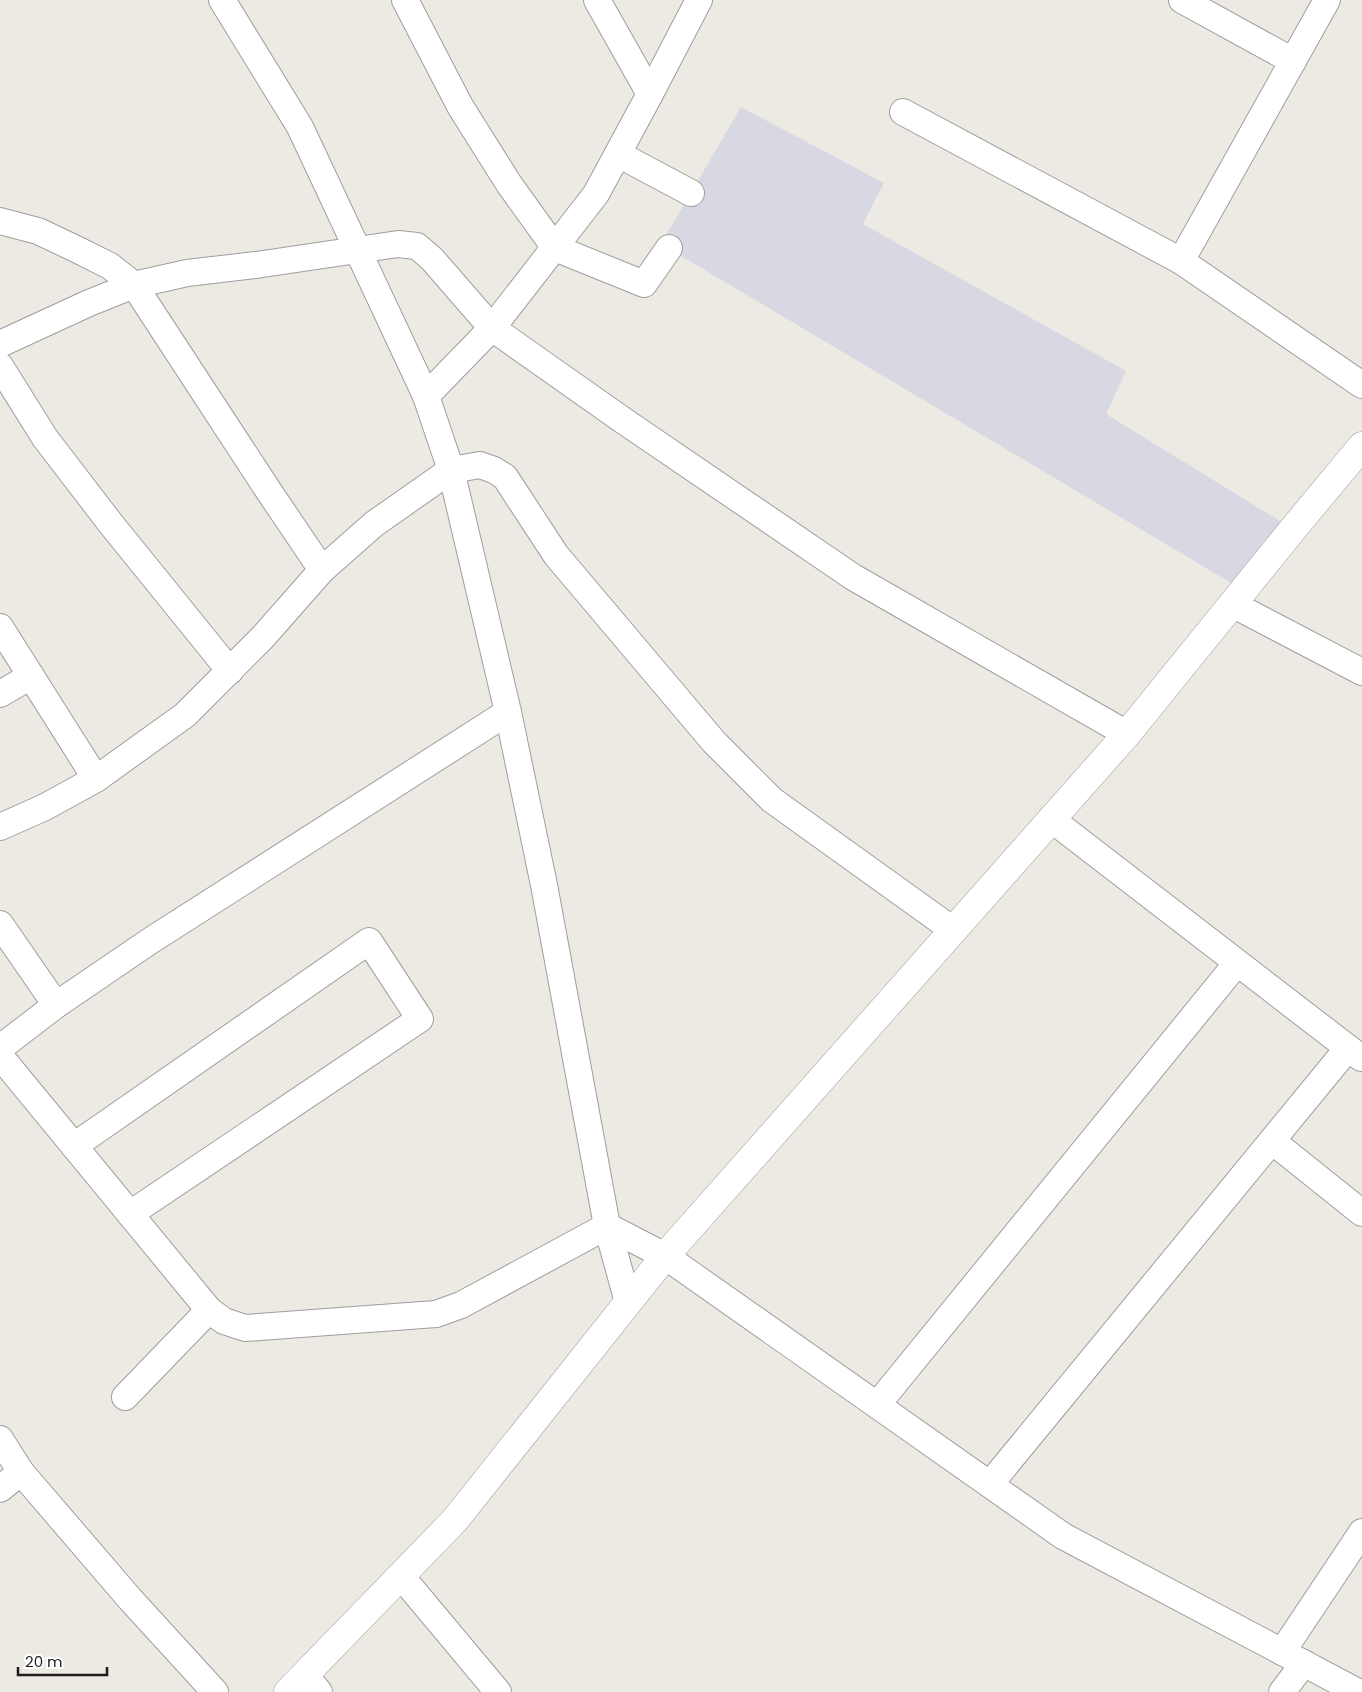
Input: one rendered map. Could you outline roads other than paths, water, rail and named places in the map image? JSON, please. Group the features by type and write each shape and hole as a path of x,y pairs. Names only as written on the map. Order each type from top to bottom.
{"street":[{"path":"222,0 300,127 426,396 451,470 508,712 544,885 607,1226 628,1302"},
{"path":"405,0 460,106 509,184 555,248 644,284 669,248"},
{"path":"597,0 650,94"},
{"path":"426,396 492,328 596,194 699,0"},
{"path":"1182,0 1293,61"},
{"path":"1181,261 1327,0"},
{"path":"903,112 1181,261 1362,386"},
{"path":"618,154 691,193"},
{"path":"0,221 38,231 76,249 110,266 134,285 322,570"},
{"path":"0,344 89,302 134,285 187,273 398,244 417,246 432,259 492,328 624,421 853,577 1127,734"},
{"path":"0,366 45,438 111,524 230,671"},
{"path":"304,1686 401,1576 454,1520 665,1256 1127,734 1362,446"},
{"path":"0,826 45,807 96,780 185,715 263,637 322,570 374,524 451,470 480,465 494,470 505,477 556,555 720,748 772,800 953,930"},
{"path":"1232,604 1362,672"},
{"path":"0,627 96,780"},
{"path":"0,694 31,676"},
{"path":"0,1048 56,1005 150,941 508,712"},
{"path":"990,1484 1272,1141 1355,1054 1051,819"},
{"path":"0,924 56,1005"},
{"path":"74,1146 368,941 420,1018 130,1214"},
{"path":"877,1405 1237,962"},
{"path":"0,1056 209,1310 224,1321 245,1328 436,1314 461,1305 607,1226"},
{"path":"1272,1141 1362,1213"},
{"path":"607,1226 665,1256 1063,1536 1358,1692"},
{"path":"125,1397 209,1310"},
{"path":"0,1439 21,1472 130,1599 214,1692"},
{"path":"0,1489 21,1472"},
{"path":"1282,1692 1293,1658 1362,1532"},
{"path":"401,1576 498,1692"}]}
